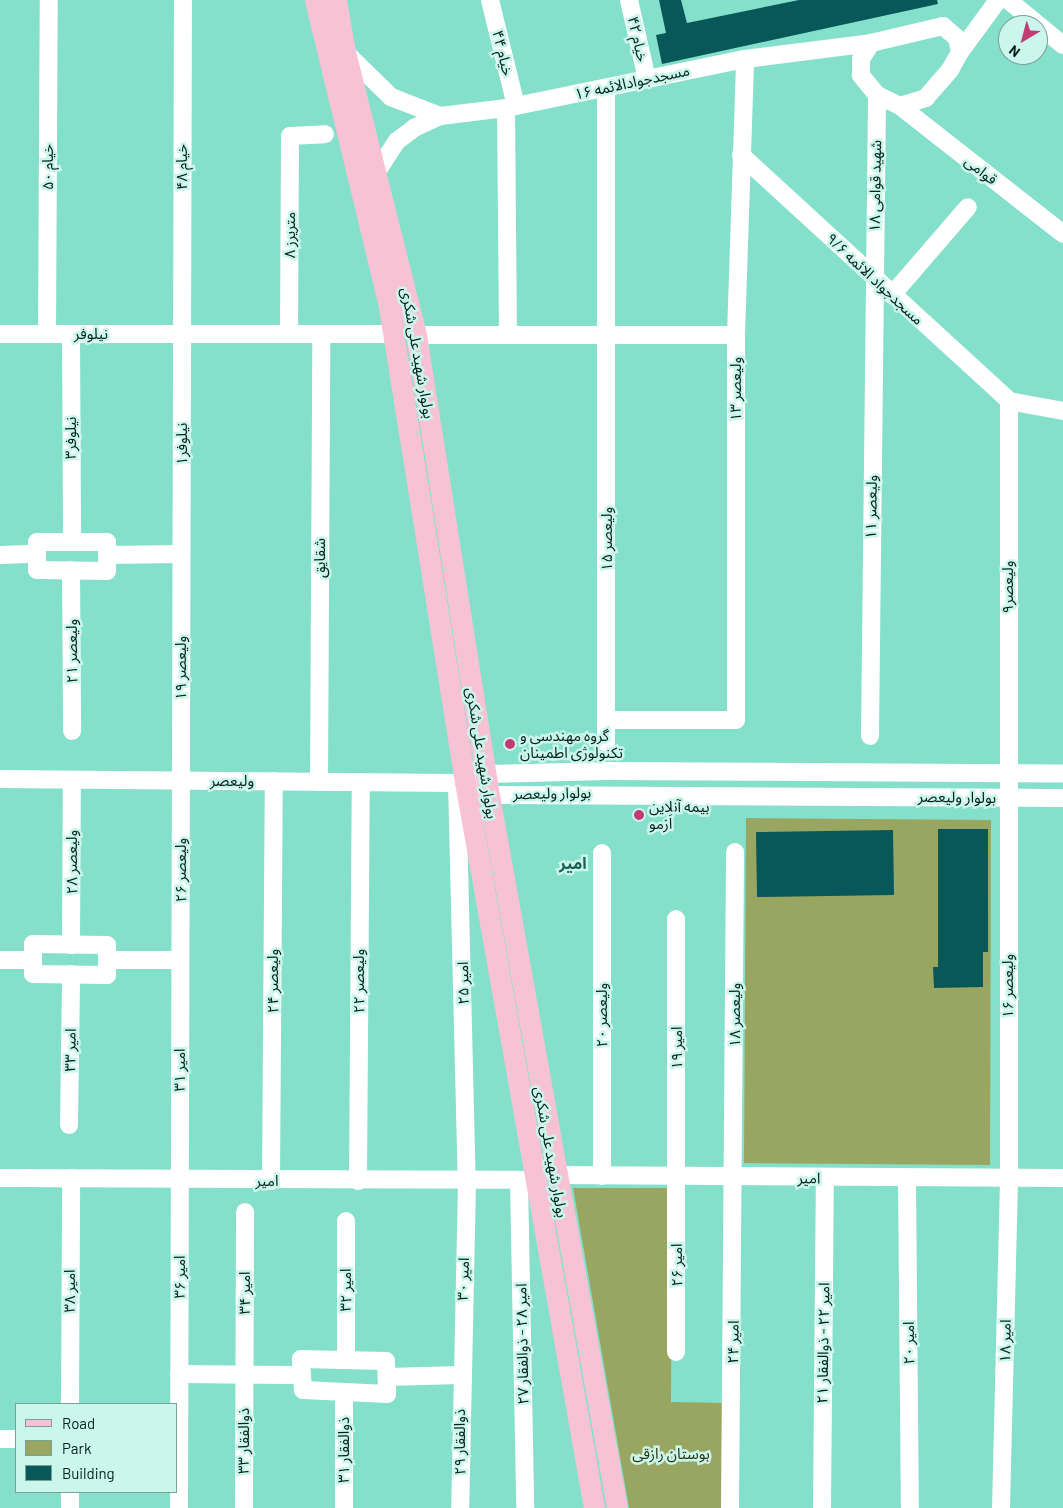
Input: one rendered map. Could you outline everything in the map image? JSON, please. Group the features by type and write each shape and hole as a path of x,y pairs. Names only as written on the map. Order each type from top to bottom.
{"main road":[{"name":"بولوار شهید علی شکری","path":"315,0 394,334 450,688 461,783 527,1181 568,1365 594,1508"},
{"name":"بولوار شهید علی شکری","path":"336,0 345,52 416,335 485,774 555,1175 617,1508"},
{"path":"450,688 472,687"},
{"path":"568,1365 589,1361"}],"street":[{"name":"خیام ۵۰","path":"47,334 49,0"},
{"name":"خیام ۴۸","path":"182,334 183,0"},
{"name":"خیام ۴۴","path":"490,0 511,107 508,335"},
{"name":"خیام ۴۲","path":"630,0 647,79"},
{"path":"825,51 842,56 861,74 877,95 900,106 926,98 950,70 983,17 998,0"},
{"path":"1008,0 1063,44"},
{"path":"861,74 861,59 870,42 983,17"},
{"path":"943,26 957,38 960,52"},
{"name":"مسجدجوادالائمه ۱۶","path":"440,116 511,107 745,59 825,51 870,42"},
{"path":"345,52 391,97 440,116"},
{"name":"ولیعصر ۱۳","path":"606,720 736,720 736,334 745,59"},
{"name":"ولیعصر ۱۵","path":"606,88 608,335 606,743"},
{"name":"شهید قوامی ۱۸","path":"874,278 877,95"},
{"path":"926,98 924,112 931,131"},
{"name":"قوامی","path":"900,106 1063,234"},
{"path":"376,173 397,141 440,116"},
{"name":"۸ متریرز","path":"290,334 290,136 325,134"},
{"name":"مسجدجواد الائمه ۹/۶","path":"741,155 1008,401"},
{"path":"892,295 968,207"},
{"name":"ولیعصر ۱۱","path":"870,736 874,278"},
{"name":"نیلوفر","path":"0,334 394,334"},
{"name":"نیلوفر۳","path":"71,334 72,542"},
{"name":"نیلوفر۱","path":"181,554 182,334"},
{"name":"شقایق","path":"319,782 321,334"},
{"path":"416,335 736,334"},
{"path":"1008,401 1063,411"},
{"name":"ولیعصر۹","path":"1007,797 1008,401"},
{"path":"37,542 72,542 107,542 107,571 37,570 37,542"},
{"path":"0,555 37,554"},
{"path":"107,555 181,554"},
{"name":"ولیعصر ۱۹","path":"181,554 181,781"},
{"name":"ولیعصر ۲۱","path":"72,570 72,731"},
{"name":"بولوار ولیعصر","path":"461,783 485,774 1063,773"},
{"name":"ولیعصر","path":"0,779 461,783"},
{"name":"ولیعصر ۲۸","path":"71,945 72,780"},
{"name":"ولیعصر ۲۶","path":"180,960 181,781"},
{"name":"ولیعصر ۲۴","path":"272,1181 274,781"},
{"name":"ولیعصر ۲۲","path":"358,1181 361,782"},
{"name":"بولوار ولیعصر","path":"461,783 489,795 1063,798"},
{"name":"امیر ۲۵","path":"461,783 467,1183"},
{"name":"ولیعصر ۱۶","path":"1007,797 1009,1175"},
{"name":"ولیعصر ۱۸","path":"735,1177 736,852"},
{"name":"ولیعصر ۲۰","path":"602,853 602,1176"},
{"name":"امیر ۱۹","path":"676,919 678,1177"},
{"path":"33,944 107,945 107,960 107,975 32,974 33,944"},
{"path":"0,960 33,960"},
{"path":"107,960 180,960"},
{"name":"امیر ۳۱","path":"180,960 180,1181"},
{"name":"امیر ۳۳","path":"69,1125 72,974"},
{"name":"امیر","path":"555,1175 907,1179 1009,1175 1063,1178"},
{"name":"امیر ۱۸","path":"1001,1508 1009,1175"},
{"name":"امیر ۲۶","path":"676,1352 678,1177"},
{"name":"امیر ۲۴","path":"730,1508 735,1177"},
{"name":"امیر","path":"0,1178 467,1183 527,1181"},
{"name":"امیر ۳۸","path":"70,1403 71,1178"},
{"name":"امیر ۲۲ - ذوالفقار ۲۱","path":"822,1508 825,1178"},
{"name":"امیر ۲۰","path":"907,1179 910,1508"},
{"name":"امیر ۳۶","path":"179,1508 180,1181"},
{"name":"امیر ۲۸ - ذوالفقار ۲۷","path":"525,1508 527,1181"},
{"name":"امیر ۳۰","path":"460,1375 467,1183"},
{"name":"امیر ۳۴","path":"244,1374 245,1212"},
{"name":"امیر ۳۲","path":"346,1221 346,1360"},
{"path":"301,1359 346,1360 386,1361 387,1394 303,1390 301,1359"},
{"path":"179,1374 302,1375"},
{"name":"ذوالفقار ۳۳","path":"244,1374 244,1508"},
{"path":"387,1377 460,1375"},
{"name":"ذوالفقار ۲۹","path":"460,1375 460,1508"},
{"name":"ذوالفقار ۳۱","path":"344,1392 344,1508"},
{"path":"0,1439 15,1439"},
{"path":"70,1493 70,1508"}],"green space":[{"path":"746,818 991,820 990,1165 744,1163"},
{"name":"بوستان رازقی","path":"573,1188 672,1188 671,1402 723,1403 722,1508 629,1508"}],"building":[{"path":"659,0 681,0 687,23 799,0 937,0 938,4 662,64 656,35 666,33"},
{"path":"938,829 988,829 988,952 983,952 983,987 934,988 933,967 938,967"},
{"path":"893,830 894,895 757,897 756,832"}],"place":[{"name":"گروه مهندسی و تکنولوژی اطمینان","path":"510,744"},
{"name":"بیمه آنلاین اَزمو","path":"639,815"}],"district":[{"name":"امیر","path":"573,863"}]}
